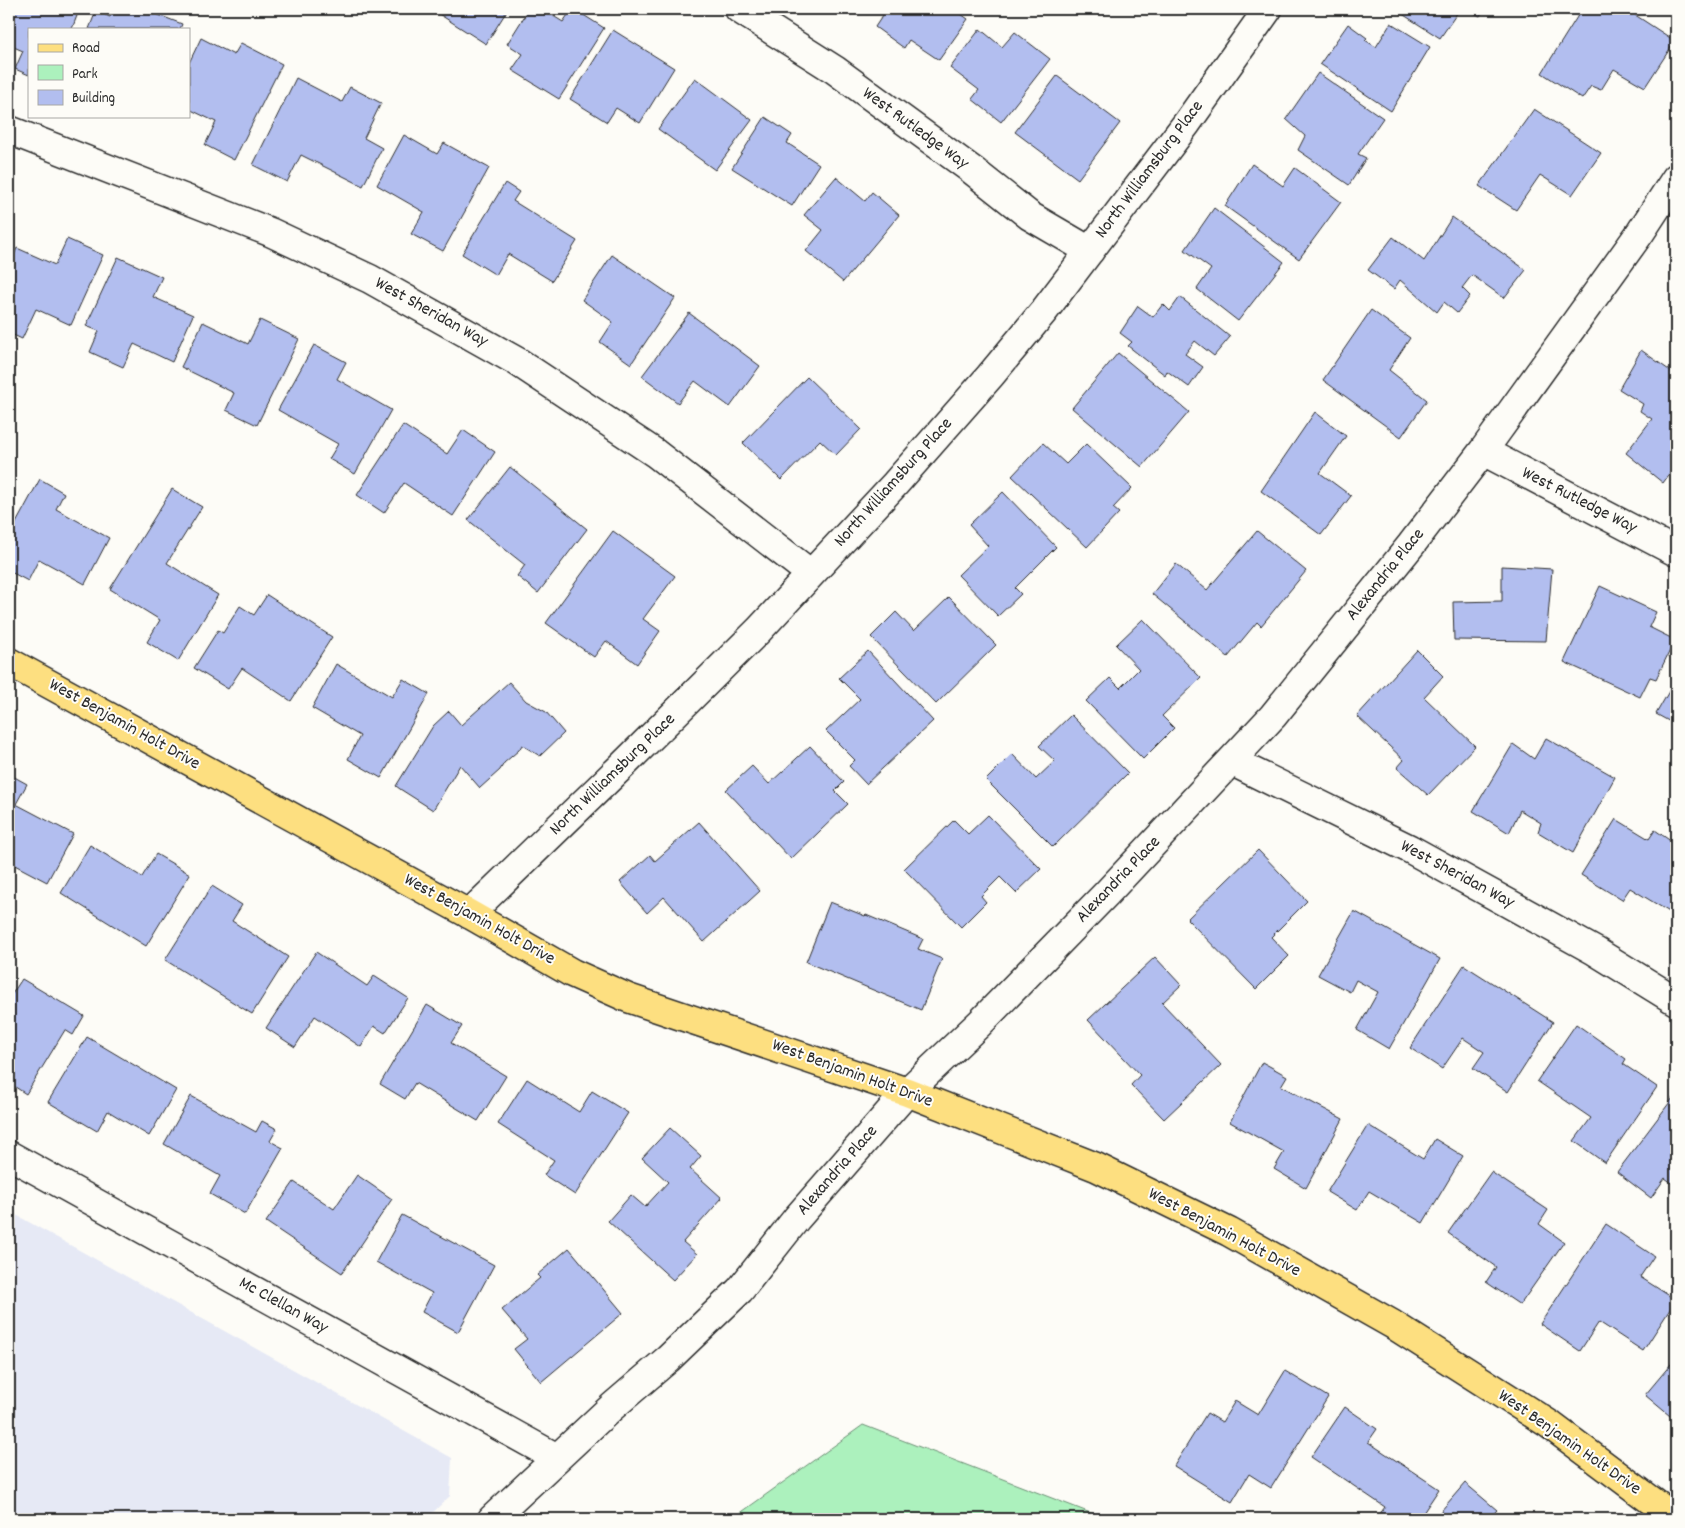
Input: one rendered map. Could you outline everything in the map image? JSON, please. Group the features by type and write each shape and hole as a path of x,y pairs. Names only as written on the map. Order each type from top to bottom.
{"main road":[{"name":"West Benjamin Holt Drive","path":"9,662 469,914 572,973 628,998 907,1092 1096,1167 1229,1232 1392,1324 1549,1424 1676,1519"}],"street":[{"name":"West Rutledge Way","path":"739,9 835,70 972,170 1030,216 1090,251"},
{"name":"North Williamsburg Place","path":"469,914 739,650 895,484 990,376 1044,311 1187,123 1268,9"},
{"name":"West Sheridan Way","path":"9,130 261,228 370,279 518,362 655,453 811,574"},
{"name":"Alexandria Place","path":"492,1519 612,1407 668,1359 740,1290 797,1218 907,1092 979,1024 1106,894 1231,761 1292,692 1411,544 1482,451 1640,233 1676,178"},
{"name":"West Rutledge Way","path":"1482,451 1676,552"},
{"name":"West Sheridan Way","path":"1231,761 1410,849 1595,950 1676,1001"},
{"name":"Mc Clellan Way","path":"9,1155 557,1458"}],"shaded area":[{"path":"9,1211 452,1458 450,1496 426,1519 9,1519"}],"green space":[{"path":"863,1425 1106,1519 732,1519"}],"building":[{"path":"9,9 68,9 78,13 72,28 28,28 28,75 15,69 23,51 9,45"},
{"path":"113,9 143,9 182,24 180,28 89,28 96,11 110,17"},
{"path":"402,9 415,9 412,14"},
{"path":"431,9 508,9 486,44"},
{"path":"529,9 542,9 563,22 572,9 574,9 604,28 559,99 512,70 523,54 507,44"},
{"path":"861,9 872,9 868,14"},
{"path":"887,9 954,9 968,19 939,60 909,40 904,48 875,27"},
{"path":"1397,9 1460,9 1440,38"},
{"path":"1467,9 1484,9 1480,16"},
{"path":"1582,9 1626,9 1675,41 1645,87 1614,69 1601,90 1591,86 1582,99 1542,73"},
{"path":"1662,9 1676,9 1676,17"},
{"path":"1391,23 1430,47 1391,111 1320,64 1348,24 1367,38 1365,40 1376,47"},
{"path":"980,29 1002,47 1015,32 1050,59 1001,122 972,99 979,90 950,68"},
{"path":"613,30 674,68 640,123 616,108 607,122 570,99"},
{"path":"201,38 234,55 241,43 282,64 234,160 205,145 216,122 190,109 190,61"},
{"path":"1318,73 1383,118 1358,154 1366,158 1349,185 1298,150 1305,136 1286,119"},
{"path":"1057,76 1120,123 1078,179 1015,132"},
{"path":"296,78 342,102 350,87 381,103 364,138 382,148 363,186 301,155 287,182 253,165"},
{"path":"695,78 752,120 715,170 658,129"},
{"path":"1534,109 1601,153 1572,195 1540,175 1516,210 1479,186"},
{"path":"765,117 792,135 787,143 819,164 792,206 732,168"},
{"path":"404,135 437,154 444,143 489,168 443,251 411,234 424,212 377,185"},
{"path":"1252,164 1283,186 1295,168 1341,202 1299,259 1225,206"},
{"path":"836,177 865,201 872,192 899,215 843,282 806,251 823,230 804,215"},
{"path":"505,183 519,192 513,201 577,241 552,281 508,254 496,275 462,254"},
{"path":"1214,208 1284,262 1238,321 1197,289 1211,269 1185,250"},
{"path":"1452,217 1526,270 1504,298 1472,275 1462,288 1470,296 1457,313 1444,302 1437,312 1400,280 1394,289 1368,270 1393,237 1424,261"},
{"path":"67,239 103,255 71,325 36,309 22,339 9,333 9,267 17,248 55,265"},
{"path":"612,255 675,298 631,364 600,342 613,322 582,300"},
{"path":"118,257 162,277 153,297 193,315 172,362 134,344 123,367 90,352 99,331 86,326"},
{"path":"1180,297 1230,337 1214,356 1195,341 1185,354 1203,367 1189,387 1167,371 1165,375 1128,346 1132,342 1120,333 1138,306 1153,317 1163,304 1170,311"},
{"path":"1371,310 1410,338 1389,370 1427,400 1401,437 1323,380"},
{"path":"689,313 760,366 730,407 695,381 678,403 642,376"},
{"path":"260,320 299,339 257,425 226,410 234,393 181,367 203,322 248,344"},
{"path":"314,345 346,362 337,379 391,410 355,474 329,459 338,444 278,410"},
{"path":"1641,350 1676,375 1676,465 1663,483 1626,453 1652,419 1640,411 1643,404 1619,389"},
{"path":"1118,353 1189,412 1142,467 1072,408"},
{"path":"807,377 861,429 836,455 820,440 781,480 743,443"},
{"path":"1315,412 1346,436 1320,473 1351,496 1321,535 1261,491"},
{"path":"403,425 447,454 463,430 495,452 453,516 404,483 384,513 357,495"},
{"path":"1043,443 1066,464 1086,444 1132,488 1113,508 1119,513 1087,547 1012,476"},
{"path":"510,467 587,529 538,593 517,576 525,565 468,520"},
{"path":"40,479 64,493 56,509 109,538 85,584 39,559 28,581 9,571 9,536"},
{"path":"172,489 202,507 167,563 218,595 178,661 147,642 160,620 110,589"},
{"path":"1003,492 1056,547 1015,588 1021,594 998,616 958,575 988,546 969,525"},
{"path":"613,531 675,576 643,619 660,631 637,664 606,641 594,657 546,623"},
{"path":"1257,531 1306,571 1261,626 1257,622 1228,657 1152,594 1176,564 1207,590"},
{"path":"1502,566 1552,569 1546,641 1454,640 1453,602 1502,601"},
{"path":"1600,586 1656,612 1649,627 1675,640 1656,679 1650,677 1640,697 1564,662"},
{"path":"267,595 332,637 291,701 242,668 228,689 194,668 218,630 223,633 240,606 254,615"},
{"path":"949,597 996,645 936,704 871,637 896,612 914,631"},
{"path":"1143,619 1201,678 1162,716 1174,728 1143,759 1086,701 1110,678 1120,688 1139,669 1116,645"},
{"path":"1417,650 1443,676 1424,697 1475,746 1428,795 1397,768 1404,760 1357,716"},
{"path":"868,651 933,721 866,784 849,766 855,760 826,731 860,699 839,678"},
{"path":"336,664 392,697 403,679 429,694 381,778 348,759 360,736 312,708"},
{"path":"1676,679 1676,725 1656,714"},
{"path":"509,682 526,701 546,712 564,733 540,756 522,745 504,763 500,770 480,788 460,765 433,810 396,786 433,726 449,711 461,725"},
{"path":"1071,715 1128,773 1053,847 986,780 1012,754 1036,779 1055,761 1039,746"},
{"path":"1546,738 1615,777 1573,853 1538,832 1541,823 1520,810 1509,833 1473,811 1513,744 1534,759"},
{"path":"810,746 844,782 835,791 848,804 791,859 726,790 752,766 769,784"},
{"path":"9,774 27,784 16,804 73,834 47,882 9,862"},
{"path":"988,815 1041,869 1016,893 1000,877 981,896 986,902 961,927 904,869 954,820 968,834"},
{"path":"1616,819 1649,839 1655,830 1675,844 1676,842 1676,916 1630,888 1622,900 1581,875"},
{"path":"699,822 760,891 704,942 664,897 647,913 620,882 650,855 655,861"},
{"path":"90,845 142,877 156,854 190,874 146,946 61,893"},
{"path":"1258,850 1307,901 1271,937 1289,956 1256,989 1187,919"},
{"path":"212,886 242,905 232,921 288,957 252,1014 165,960"},
{"path":"830,902 923,939 918,949 942,959 921,1010 806,962"},
{"path":"1354,911 1440,959 1389,1049 1357,1030 1378,992 1356,980 1350,992 1318,975"},
{"path":"316,952 367,986 374,976 408,998 385,1033 374,1026 361,1047 315,1016 295,1047 266,1028"},
{"path":"1155,957 1181,985 1162,1003 1221,1065 1164,1119 1131,1085 1140,1075 1088,1020"},
{"path":"1464,965 1553,1022 1508,1092 1473,1068 1484,1052 1463,1038 1442,1069 1410,1048"},
{"path":"22,979 84,1016 73,1035 65,1030 26,1094 9,1083 9,992 12,994"},
{"path":"427,1005 462,1026 451,1043 506,1076 478,1121 415,1083 405,1099 380,1084"},
{"path":"1576,1024 1626,1059 1623,1064 1657,1087 1605,1163 1574,1141 1591,1118 1537,1081"},
{"path":"87,1037 176,1090 149,1136 108,1111 97,1131 48,1102"},
{"path":"1262,1062 1287,1076 1281,1086 1343,1119 1306,1188 1274,1169 1284,1152 1230,1122"},
{"path":"527,1079 579,1112 592,1091 628,1113 575,1195 544,1175 554,1160 498,1124"},
{"path":"1676,1094 1676,1186 1665,1178 1651,1198 1617,1172"},
{"path":"191,1096 256,1132 262,1121 277,1129 270,1141 283,1148 245,1214 210,1194 220,1176 164,1144"},
{"path":"1368,1125 1423,1159 1435,1139 1463,1156 1423,1223 1369,1191 1357,1210 1327,1192"},
{"path":"670,1128 701,1156 690,1169 722,1198 683,1242 697,1254 673,1280 608,1221 631,1195 645,1207 668,1182 642,1158"},
{"path":"1491,1172 1548,1210 1539,1224 1564,1242 1520,1305 1486,1282 1496,1267 1448,1233"},
{"path":"357,1175 392,1199 342,1273 266,1222 294,1182 334,1209"},
{"path":"402,1215 494,1265 458,1332 422,1312 432,1293 376,1262"},
{"path":"1606,1224 1654,1256 1640,1277 1676,1300 1643,1351 1599,1322 1580,1351 1540,1324"},
{"path":"569,1248 623,1313 541,1382 514,1349 527,1339 502,1310 540,1278 537,1275"},
{"path":"1676,1358 1676,1421 1645,1395"},
{"path":"1285,1371 1328,1397 1271,1488 1249,1474 1232,1502 1174,1466 1207,1413 1222,1422 1235,1401 1258,1415"},
{"path":"1345,1407 1377,1429 1368,1442 1439,1489 1419,1519 1376,1519 1385,1507 1311,1457"},
{"path":"1465,1483 1497,1510 1489,1519 1434,1519"}]}
